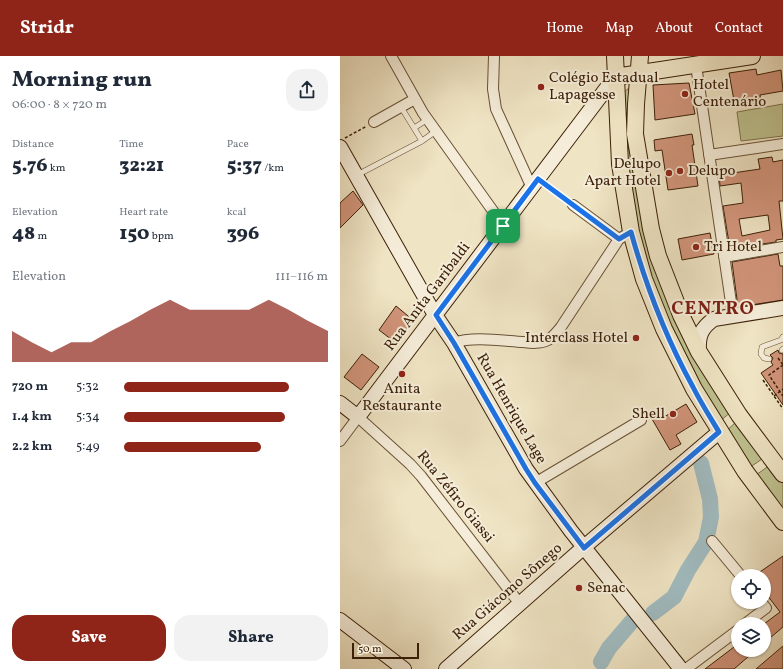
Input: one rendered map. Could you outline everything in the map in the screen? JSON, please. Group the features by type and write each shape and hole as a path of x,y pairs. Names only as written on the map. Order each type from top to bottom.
{"main road":[{"path":"615,56 615,78 625,236 664,328 694,389 719,432 745,471 782,519"},
{"path":"640,56 635,134 651,229 658,256 672,294 699,352 739,415 783,474"},
{"path":"615,78 752,56"},
{"name":"Rua Anita Garibaldi","path":"358,417 615,78"},
{"name":"Rua Henrique Lage","path":"342,155 356,176 535,483 584,548 681,669"},
{"path":"699,352 698,342 701,332 706,324 714,318 783,308"},
{"path":"340,403 358,417"},
{"path":"719,432 739,415"},
{"name":"Rua Giácomo Sônego","path":"446,669 719,432"},
{"path":"340,620 404,669"}],"street":[{"path":"391,56 428,119 503,226"},
{"path":"494,56 493,89 496,109 535,183"},
{"path":"696,65 733,316"},
{"path":"374,122 415,99"},
{"path":"709,155 783,144"},
{"path":"454,343 468,339 540,343 553,336 561,327 625,236 573,205"},
{"path":"724,257 783,247"},
{"name":"Rua Anita Garibaldi","path":"340,441 358,417"},
{"name":"Rua Zéfiro Giassi","path":"358,417 410,464 421,476 520,604"},
{"path":"535,483 641,420"},
{"path":"712,541 734,569"},
{"path":"752,617 760,609"},
{"path":"686,669 731,635"}],"lane":[{"path":"401,107 422,141"},
{"path":"414,128 428,119"},
{"path":"356,176 405,151 436,131"},
{"path":"769,359 764,358 761,354 762,347 781,340 783,337"}],"path":[{"path":"340,141 374,122"},
{"path":"535,183 573,205"},
{"path":"778,358 783,365 769,375 783,396"},
{"path":"762,380 783,409"},
{"path":"774,396 783,389"}],"green space":[{"path":"633,84 653,254 731,412 720,421 683,359 641,256 624,167 620,96"},
{"path":"783,104 783,136 741,141 737,112"},
{"path":"736,422 762,459 749,468 724,433"},
{"path":"770,465 783,483 783,505 779,507 756,475"}],"building":[{"path":"756,69 757,75 781,70 783,91 760,95 761,102 735,106 729,73"},
{"path":"689,83 695,114 655,120 653,85"},
{"name":"Delupo","path":"692,134 694,145 692,145 698,186 668,190 662,150 655,151 654,140"},
{"path":"772,157 773,162 783,160 783,201 779,201 783,239 776,240 776,242 730,249 723,206 743,203 741,183 720,186 719,175 760,169 758,159","holes":["768,215 770,230 742,236 739,219"]},
{"path":"353,191 363,205 340,228 340,203"},
{"name":"Tri Hotel","path":"710,233 714,254 682,260 678,239"},
{"path":"778,254 780,266 783,266 783,300 738,307 732,262"},
{"path":"396,306 413,320 396,343 379,330"},
{"path":"778,350 779,353 783,354 783,405 761,373 773,365 771,362 773,358 770,355"},
{"path":"362,354 379,367 361,390 344,377"},
{"path":"686,404 697,422 676,435 681,444 670,450 652,419 662,413 664,417"},
{"path":"783,556 783,627 771,637 771,619 780,612 771,600 771,569 764,569"},
{"path":"783,646 783,669 756,669 771,657"},
{"path":"731,649 731,657 748,657 734,669 705,669"}],"waterway":[{"path":"653,613 674,597 688,570 706,542 711,517 710,499 701,463"},
{"path":"601,662 609,648 633,620"}],"place":[{"name":"Colégio Estadual Lapagesse","path":"541,87"},
{"name":"Hotel Centenário","path":"685,94"},
{"name":"Delupo","path":"680,171"},
{"name":"Delupo Apart Hotel","path":"669,173"},
{"name":"Tri Hotel","path":"696,247"},
{"name":"Interclass Hotel","path":"636,338"},
{"name":"Anita Restaurante","path":"402,374"},
{"name":"Shell","path":"673,414"},
{"name":"Senac","path":"579,588"}],"district":[{"name":"CENTRO","path":"713,309"}],"route":[{"path":"538,179 619,239 631,232 644,279 654,307 684,370 719,432 584,548 526,469 454,343 436,315 503,226 538,179"}]}
